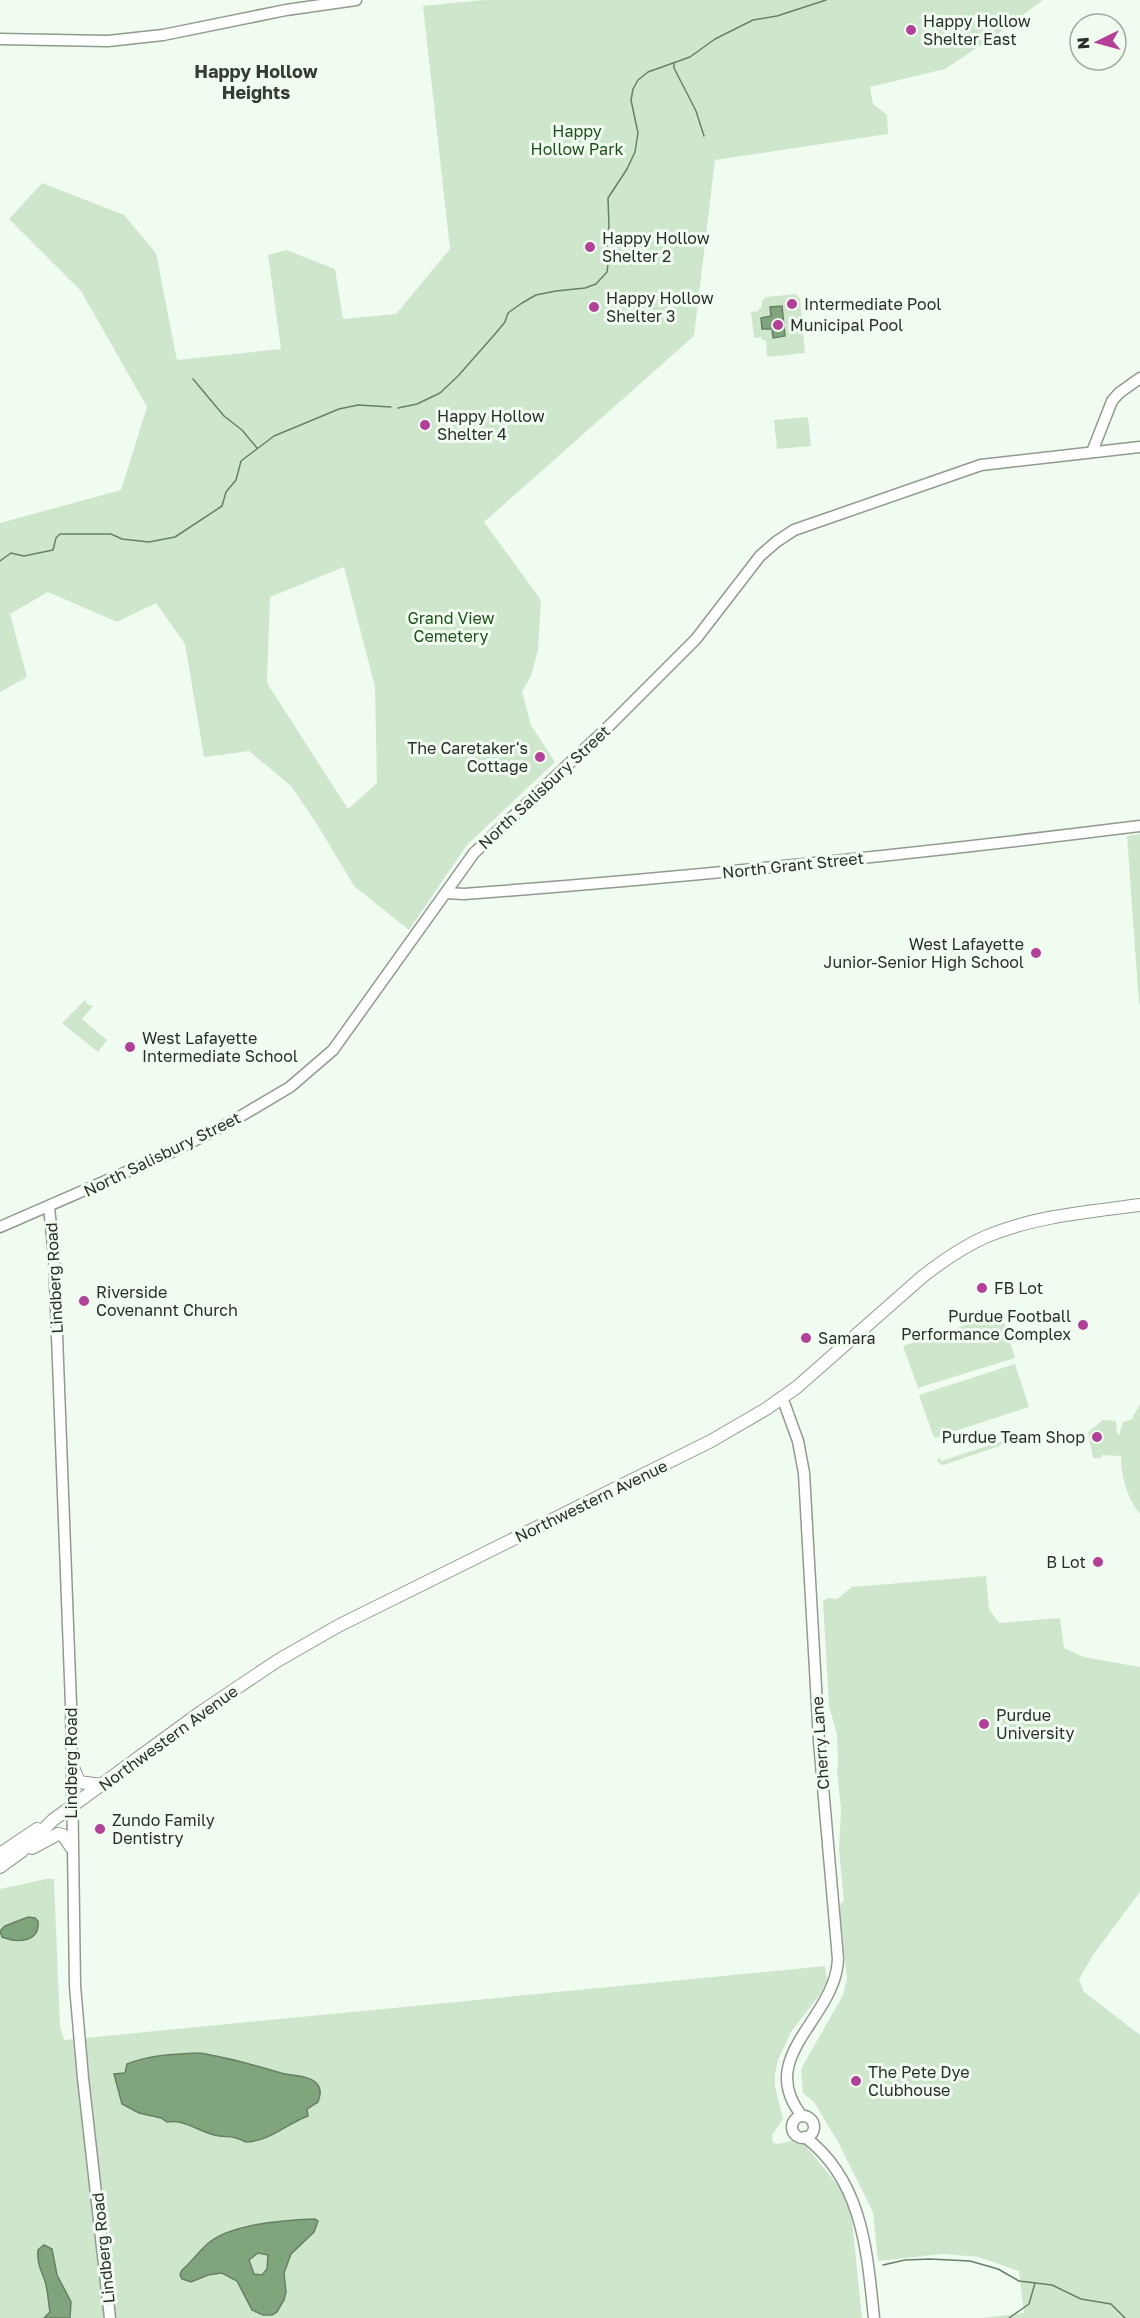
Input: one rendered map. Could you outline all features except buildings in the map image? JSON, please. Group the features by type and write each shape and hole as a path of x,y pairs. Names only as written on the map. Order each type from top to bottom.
{"main road":[{"name":"Northwestern Avenue","path":"0,1867 22,1851 47,1825 215,1702 297,1649 338,1626 711,1442 782,1397 940,1263 984,1238 1008,1228 1041,1220 1140,1205"},
{"path":"72,1765 79,1782 102,1785"},
{"name":"Northwestern Avenue","path":"0,1854 36,1829 47,1825"},
{"path":"22,1851 56,1834 63,1835 71,1846"}],"street":[{"path":"0,39 108,41 141,38 286,10 356,0"},
{"path":"1092,452 1112,401 1140,378"},
{"name":"North Salisbury Street","path":"0,1227 184,1146 231,1122 290,1087 333,1050 474,852 606,729 696,639 760,556 786,535 794,530 981,465 1140,447"},
{"name":"North Grant Street","path":"446,893 453,895 695,875 1140,826"},
{"name":"Lindberg Road","path":"49,1207 54,1256 72,1765 71,1846 76,2018 110,2318"},
{"name":"Cherry Lane","path":"782,1397 798,1441 804,1473 819,1741 837,1959 835,1980 831,1991 794,2050 786,2075 790,2099 798,2118"},
{"path":"798,2118 812,2120 814,2126 809,2135 799,2136 794,2132 792,2126 798,2118"},
{"path":"809,2135 840,2175 861,2221 874,2318"}],"green space":[{"name":"Happy Hollow Park","path":"483,0 1043,0 995,36 945,69 870,87 873,104 887,115 888,134 715,160 694,336 484,522 541,600 538,650 531,676 522,692 531,725 555,762 467,845 409,930 354,886 291,786 249,751 204,757 185,644 156,603 117,622 48,592 10,614 27,677 0,692 0,523 121,490 147,407 81,291 9,219 42,183 124,215 156,253 177,360 281,349 268,255 286,250 335,269 343,319 396,314 450,249 423,6","holes":["344,567 375,687 377,783 348,809 267,683 270,597"]},
{"name":"Municipal Pool","path":"796,294 800,299 805,353 767,357 766,340 762,340 762,337 754,338 751,312 759,311 766,297"},
{"path":"808,417 811,446 777,449 774,420"},
{"path":"1140,834 1140,1004 1139,1004 1127,836"},
{"path":"85,1000 87,1004 93,1006 82,1019 107,1040 98,1052 62,1023"},
{"path":"1001,1313 1015,1358 918,1388 903,1346"},
{"path":"1015,1364 1029,1407 934,1438 919,1395"},
{"path":"1140,1404 1140,1514 1126,1487 1121,1456 1102,1455 1101,1458 1093,1458 1088,1432 1103,1420 1116,1421 1119,1435 1123,1422 1131,1420"},
{"path":"1030,1432 1031,1435 944,1465 937,1460 940,1457 941,1461"},
{"path":"986,1576 989,1609 999,1623 1060,1618 1064,1648 1084,1657 1140,1667 1140,1892 1093,1955 1079,1979 1084,1992 1140,2035 1140,2318 982,2318 1024,2313 1019,2271 978,2257 944,2254 878,2261 873,2212 838,2142 814,2102 803,2093 801,2069 843,1995 847,1978 839,1905 844,1901 839,1850 841,1809 837,1772 837,1735 829,1706 823,1601 828,1598 837,1599 852,1587"},
{"path":"54,1879 60,2026 64,2040 825,1966 827,1980 821,1993 791,2032 778,2060 775,2086 783,2119 772,2135 773,2143 777,2144 801,2140 846,2195 851,2210 862,2318 0,2318 0,1889"}],"shaded area":[{"path":"782,306 785,336 773,338 772,329 762,329 761,318 771,316 770,307"},
{"path":"28,1917 38,1921 35,1934 26,1940 2,1937 0,1931 5,1926"},
{"path":"199,2053 310,2079 320,2088 318,2102 307,2109 308,2116 263,2139 246,2142 233,2137 214,2135 179,2122 167,2122 161,2118 139,2113 122,2104 114,2074 125,2073 127,2064 153,2057"},
{"path":"315,2219 318,2221 314,2232 291,2254 284,2273 286,2292 284,2300 277,2312 272,2315 263,2315 252,2310 237,2281 222,2273 208,2275 191,2282 182,2279 180,2275 203,2248 221,2235 261,2224","holes":["258,2253 268,2255 267,2269 262,2275 254,2274 249,2260"]},
{"path":"44,2245 52,2249 57,2275 71,2302 70,2318 44,2318 50,2312 46,2286 39,2265 38,2250"}],"waterway":[{"path":"398,408 417,404 440,393 495,334 505,322 508,313 522,303 536,295 585,288 596,284 607,272 608,198 635,152 638,133 631,100 638,80 648,72 690,57 715,39 753,20 777,16 826,0"},
{"path":"674,63 674,68 696,111 704,136"},
{"path":"193,379 224,416 242,430 257,448"},
{"path":"0,561 11,553 24,556 53,550 56,538 60,534 111,534 122,539 149,542 175,537 222,506 226,492 236,480 241,461 274,436 339,409 358,405 391,407"},
{"path":"883,2265 905,2260 970,2261 998,2269 1019,2281 1052,2285 1081,2299 1111,2304 1125,2318"},
{"path":"1009,2318 1029,2304 1035,2283"}],"place":[{"name":"Happy Hollow Shelter East","path":"911,30"},
{"name":"Happy Hollow Shelter 2","path":"590,247"},
{"name":"Intermediate Pool","path":"792,304"},
{"name":"Happy Hollow Shelter 3","path":"594,307"},
{"name":"Municipal Pool","path":"778,325"},
{"name":"Happy Hollow Shelter 4","path":"425,425"},
{"name":"The Caretaker's Cottage","path":"540,757"},
{"name":"West Lafayette Junior-Senior High School","path":"1036,953"},
{"name":"West Lafayette Intermediate School","path":"130,1047"},
{"name":"FB Lot","path":"982,1288"},
{"name":"Riverside Covenannt Church","path":"84,1301"},
{"name":"Purdue Football Performance Complex","path":"1083,1325"},
{"name":"Samara","path":"806,1338"},
{"name":"Purdue Team Shop","path":"1097,1437"},
{"name":"B Lot","path":"1098,1562"},
{"name":"Purdue University","path":"984,1724"},
{"name":"Zundo Family Dentistry","path":"100,1829"},
{"name":"The Pete Dye Clubhouse","path":"856,2081"}],"district":[{"name":"Happy Hollow Heights","path":"256,82"}],"park label":[{"name":"Grand View Cemetery","path":"451,627"}]}
